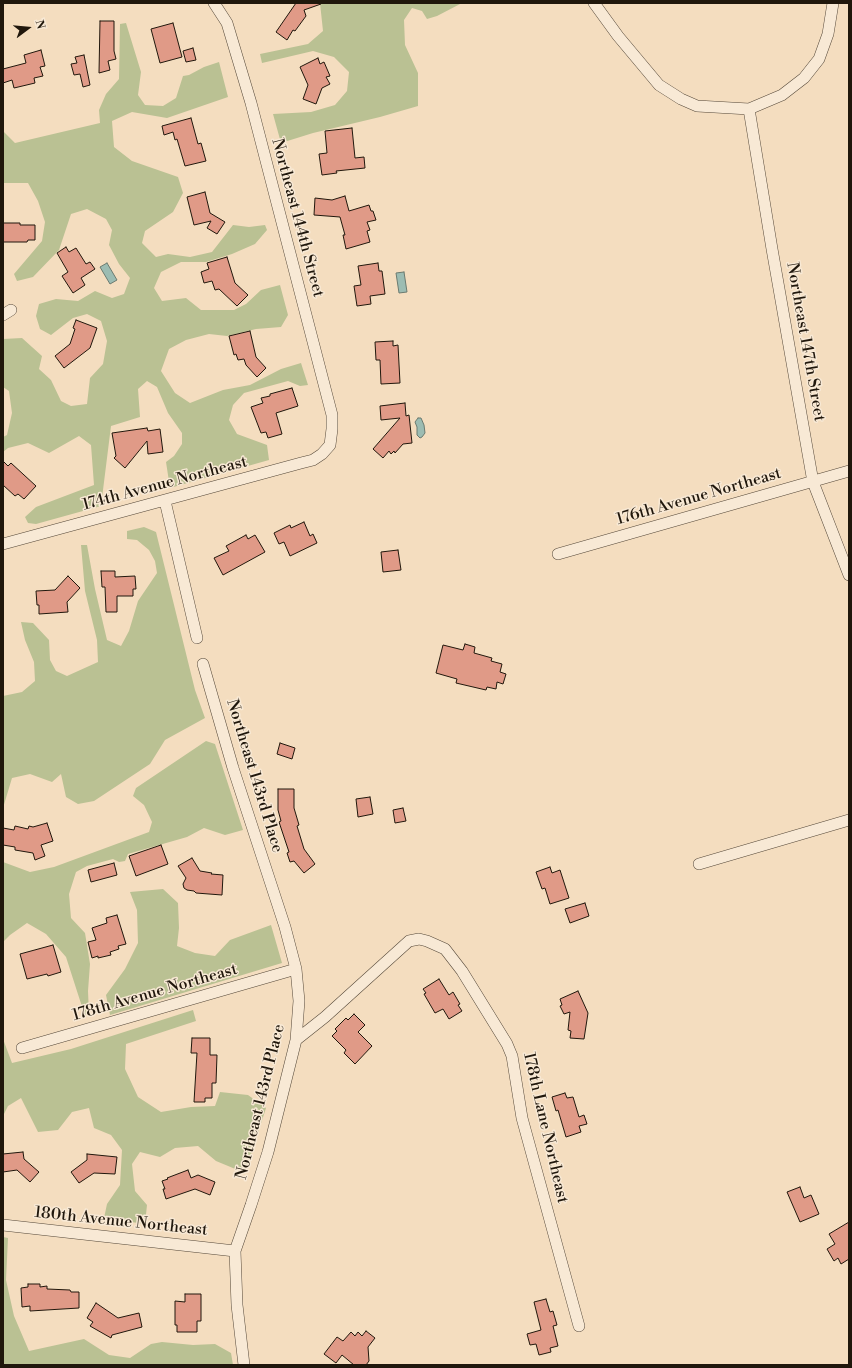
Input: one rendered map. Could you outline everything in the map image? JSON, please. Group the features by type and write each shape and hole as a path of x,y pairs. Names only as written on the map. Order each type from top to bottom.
{"street":[{"name":"Northeast 144th Street","path":"214,3 226,23 253,110 332,415 330,445"},
{"path":"594,3 618,36 659,86 681,99 697,106 749,109 782,95 804,78 819,59 828,34 832,3"},
{"name":"Northeast 147th Street","path":"749,109 813,482 849,575"},
{"name":"174th Avenue Northeast","path":"3,544 313,460 322,454 330,445"},
{"name":"176th Avenue Northeast","path":"558,554 849,471"},
{"path":"165,501 197,638"},
{"name":"Northeast 143rd Place","path":"203,664 233,768 285,927 296,969 299,1001 296,1040 268,1152 235,1251 237,1305 244,1365"},
{"path":"698,864 849,820"},
{"name":"178th Lane Northeast","path":"296,1040 325,1017 409,942 419,939 432,942 445,949 462,971 507,1044 512,1056 522,1118 579,1326"},
{"name":"178th Avenue Northeast","path":"22,1048 296,969"},
{"name":"180th Avenue Northeast","path":"3,1225 235,1251"}],"green space":[{"path":"320,3 462,3 437,16 427,19 422,11 412,8 404,20 405,45 418,73 418,106 313,133 281,143 273,114 311,112 335,105 347,91 349,72 334,57 313,51 262,63 260,54 308,44 323,31"},
{"path":"126,23 141,72 138,95 145,105 163,106 176,98 183,76 189,75 204,67 219,62 228,97 167,118 132,112 112,121 114,147 132,161 178,177 183,193 173,212 145,231 142,243 156,257 168,254 190,257 212,252 233,225 249,227 265,225 267,230 255,244 232,254 206,262 181,262 161,272 154,288 162,301 186,298 201,310 234,310 246,304 261,290 280,285 288,315 281,327 256,329 227,336 209,334 186,340 169,349 161,371 175,393 190,403 223,390 250,385 281,369 301,363 308,385 300,386 288,381 244,393 233,405 229,420 237,434 267,445 269,460 170,488 166,462 174,456 182,444 182,433 168,413 157,387 147,381 138,389 140,417 111,426 101,506 36,524 28,523 25,517 36,507 94,485 91,445 79,436 49,453 28,443 8,448 3,452 3,437 7,435 12,413 9,391 3,387 3,339 22,338 42,356 39,369 51,380 61,401 71,406 87,404 90,378 103,364 107,341 101,321 87,314 73,318 51,335 40,329 36,316 39,304 56,299 78,301 95,291 112,298 124,294 130,278 119,264 109,245 112,230 106,219 87,209 71,214 59,250 33,277 17,281 14,274 42,241 45,222 38,201 28,183 3,183 3,131 15,143 100,123 99,110 106,94 119,79 120,24"},
{"path":"144,527 156,532 195,690 205,718 165,740 150,764 94,801 78,804 66,797 61,774 52,782 30,774 12,778 3,808 3,696 22,692 35,681 34,662 25,640 21,622 33,623 49,640 50,660 56,671 67,676 98,662 97,640 85,591 81,545 87,545 95,589 107,640 121,646 129,631 138,601 157,573 155,561 149,550 137,540 127,539 127,531"},
{"path":"206,741 215,744 243,830 225,835 204,828 187,837 128,854 125,861 119,862 113,859 87,866 76,872 69,894 71,918 85,933 90,964 88,991 89,1014 85,1016 66,957 46,934 27,923 3,942 3,862 30,872 54,867 149,832 152,822 144,805 133,796 136,788"},
{"path":"163,889 178,903 179,928 177,946 195,953 215,956 230,940 271,925 282,963 110,1015 106,995 125,969 138,943 137,910 130,892"},
{"path":"193,1010 196,1021 126,1044 125,1069 138,1097 161,1112 191,1107 215,1106 220,1092 248,1095 266,1108 245,1173 216,1161 198,1146 175,1148 160,1157 140,1152 132,1164 135,1191 147,1205 145,1224 104,1218 107,1204 120,1185 122,1150 111,1135 94,1128 89,1108 72,1112 58,1130 38,1132 21,1098 8,1106 3,1116 3,1039 12,1063 71,1049"},
{"path":"3,1237 8,1238 6,1280 14,1316 29,1351 84,1339 109,1355 130,1358 151,1344 162,1342 193,1345 215,1344 231,1353 233,1365 3,1365"}],"water":[{"path":"107,263 117,280 110,284 100,267"},
{"path":"404,272 407,292 399,293 396,273"},
{"path":"418,418 421,418 425,433 420,438 417,435 417,427 415,422"}],"building":[{"path":"296,3 321,4 304,10 306,16 295,31 293,30 287,40 276,32"},
{"path":"100,21 114,21 114,51 116,59 108,61 110,70 99,73"},
{"path":"173,23 182,57 160,63 151,29"},
{"path":"193,48 196,60 186,62 183,51"},
{"path":"41,50 45,66 40,67 43,76 34,78 35,83 14,88 12,80 3,83 3,69 26,63 24,55"},
{"path":"84,55 90,85 83,87 80,74 74,75 71,64 77,63 75,57"},
{"path":"318,58 320,64 324,62 330,76 326,77 330,84 322,88 316,104 303,99 308,85 300,67"},
{"path":"191,118 198,144 201,143 206,161 185,166 177,139 175,140 173,132 164,135 162,126"},
{"path":"352,128 355,158 364,157 365,168 336,171 337,173 322,175 319,154 327,153 325,131"},
{"path":"205,192 210,213 225,222 217,234 207,228 211,221 194,225 187,197"},
{"path":"345,196 349,211 369,205 376,220 367,222 370,230 367,231 370,242 346,249 343,235 345,235 340,217 314,215 315,198 332,200"},
{"path":"3,223 35,225 35,240 28,240 27,242 3,242"},
{"path":"66,247 69,252 76,248 86,264 90,262 95,269 81,278 85,285 73,293 62,276 68,272 57,253"},
{"path":"227,257 235,283 248,295 237,306 219,289 215,290 212,281 204,283 201,272 209,269 207,263"},
{"path":"378,263 379,271 382,271 385,294 370,296 371,304 357,306 354,286 361,285 358,266"},
{"path":"76,320 97,328 90,348 64,368 55,356 70,344 75,329 73,328"},
{"path":"250,331 256,357 266,368 257,377 246,365 244,359 238,360 236,354 234,355 229,336"},
{"path":"393,341 393,346 398,345 400,383 381,384 380,360 376,360 375,342"},
{"path":"292,388 298,406 276,413 282,434 268,438 266,432 261,433 251,407 263,403 261,398"},
{"path":"405,403 406,416 409,415 412,443 403,444 395,453 394,451 391,454 389,451 383,458 373,449 400,418 381,420 380,406"},
{"path":"147,428 148,431 160,429 163,452 148,454 147,441 125,468 114,458 116,456 112,433"},
{"path":"3,461 8,466 11,463 36,486 24,499 18,494 15,496 3,485"},
{"path":"304,522 310,536 313,534 317,543 290,556 284,542 279,544 274,533 290,525 291,528"},
{"path":"246,535 248,539 255,535 265,552 223,575 214,558 229,551 226,546"},
{"path":"398,550 401,570 383,572 381,552"},
{"path":"101,571 115,571 115,577 135,576 136,589 133,589 133,596 117,596 117,612 106,612 105,587 102,587"},
{"path":"68,576 80,588 67,602 68,612 39,614 36,591 55,590"},
{"path":"465,644 475,647 474,653 492,658 491,661 502,664 500,672 506,674 503,684 497,682 496,689 487,687 486,690 456,683 457,679 436,673 443,645 463,650"},
{"path":"280,743 295,748 292,759 277,754"},
{"path":"278,789 294,789 294,808 299,825 297,826 304,849 315,864 304,873 294,861 290,862 287,853 289,852 279,822 281,821 278,810"},
{"path":"370,797 373,814 358,817 356,799"},
{"path":"403,808 406,821 395,823 393,810"},
{"path":"47,823 53,841 41,845 45,856 35,860 33,853 15,850 15,847 3,845 3,828 14,830 15,826 28,829 29,826 33,827"},
{"path":"161,845 168,864 136,876 129,856"},
{"path":"192,858 200,871 223,875 222,895 196,893 184,888 183,884 186,878 178,866"},
{"path":"114,863 117,875 91,882 88,870"},
{"path":"550,867 552,873 560,870 569,898 550,904 545,888 542,889 536,872"},
{"path":"585,903 589,916 570,923 565,909"},
{"path":"117,915 126,944 118,946 119,949 110,952 111,955 92,958 88,942 96,940 92,928 107,923 106,918"},
{"path":"53,945 61,972 48,976 47,974 27,979 20,954"},
{"path":"439,979 449,995 453,992 462,1011 449,1019 443,1009 435,1013 424,994 426,993 423,989"},
{"path":"578,991 588,1013 584,1039 570,1038 571,1031 568,1030 570,1012 564,1014 560,1006 562,1005 560,999"},
{"path":"354,1014 365,1025 358,1032 372,1046 355,1064 344,1053 346,1050 332,1036 337,1031 335,1029 346,1018 348,1020"},
{"path":"192,1038 210,1038 210,1055 217,1055 216,1083 212,1083 212,1098 205,1098 205,1102 194,1102 197,1053 191,1053"},
{"path":"565,1093 567,1098 573,1097 579,1117 584,1115 587,1124 579,1126 581,1132 566,1137 558,1110 556,1111 552,1097"},
{"path":"23,1152 24,1159 39,1172 30,1182 17,1170 3,1172 3,1154"},
{"path":"87,1154 117,1157 115,1174 94,1173 79,1183 71,1172 87,1160"},
{"path":"188,1170 191,1178 198,1175 215,1182 210,1195 195,1189 166,1199 162,1181"},
{"path":"800,1187 804,1198 811,1195 819,1214 800,1222 787,1192"},
{"path":"849,1222 849,1259 841,1264 838,1258 834,1261 827,1249 835,1244 829,1234"},
{"path":"28,1284 40,1284 40,1287 47,1286 47,1289 79,1292 79,1308 30,1311 30,1306 22,1307 21,1288 28,1287"},
{"path":"185,1294 201,1294 201,1321 197,1321 197,1332 177,1332 177,1325 175,1325 175,1301 185,1302"},
{"path":"546,1299 550,1312 553,1311 557,1325 553,1326 558,1346 550,1348 551,1352 539,1355 536,1344 530,1345 527,1334 541,1330 534,1302"},
{"path":"96,1303 118,1318 139,1313 142,1327 112,1335 111,1338 90,1326 93,1322 87,1318"},
{"path":"366,1331 375,1338 368,1347 369,1361 366,1365 354,1365 342,1355 336,1363 324,1354 337,1337 343,1341 351,1332 355,1336 358,1332 362,1336"}]}
